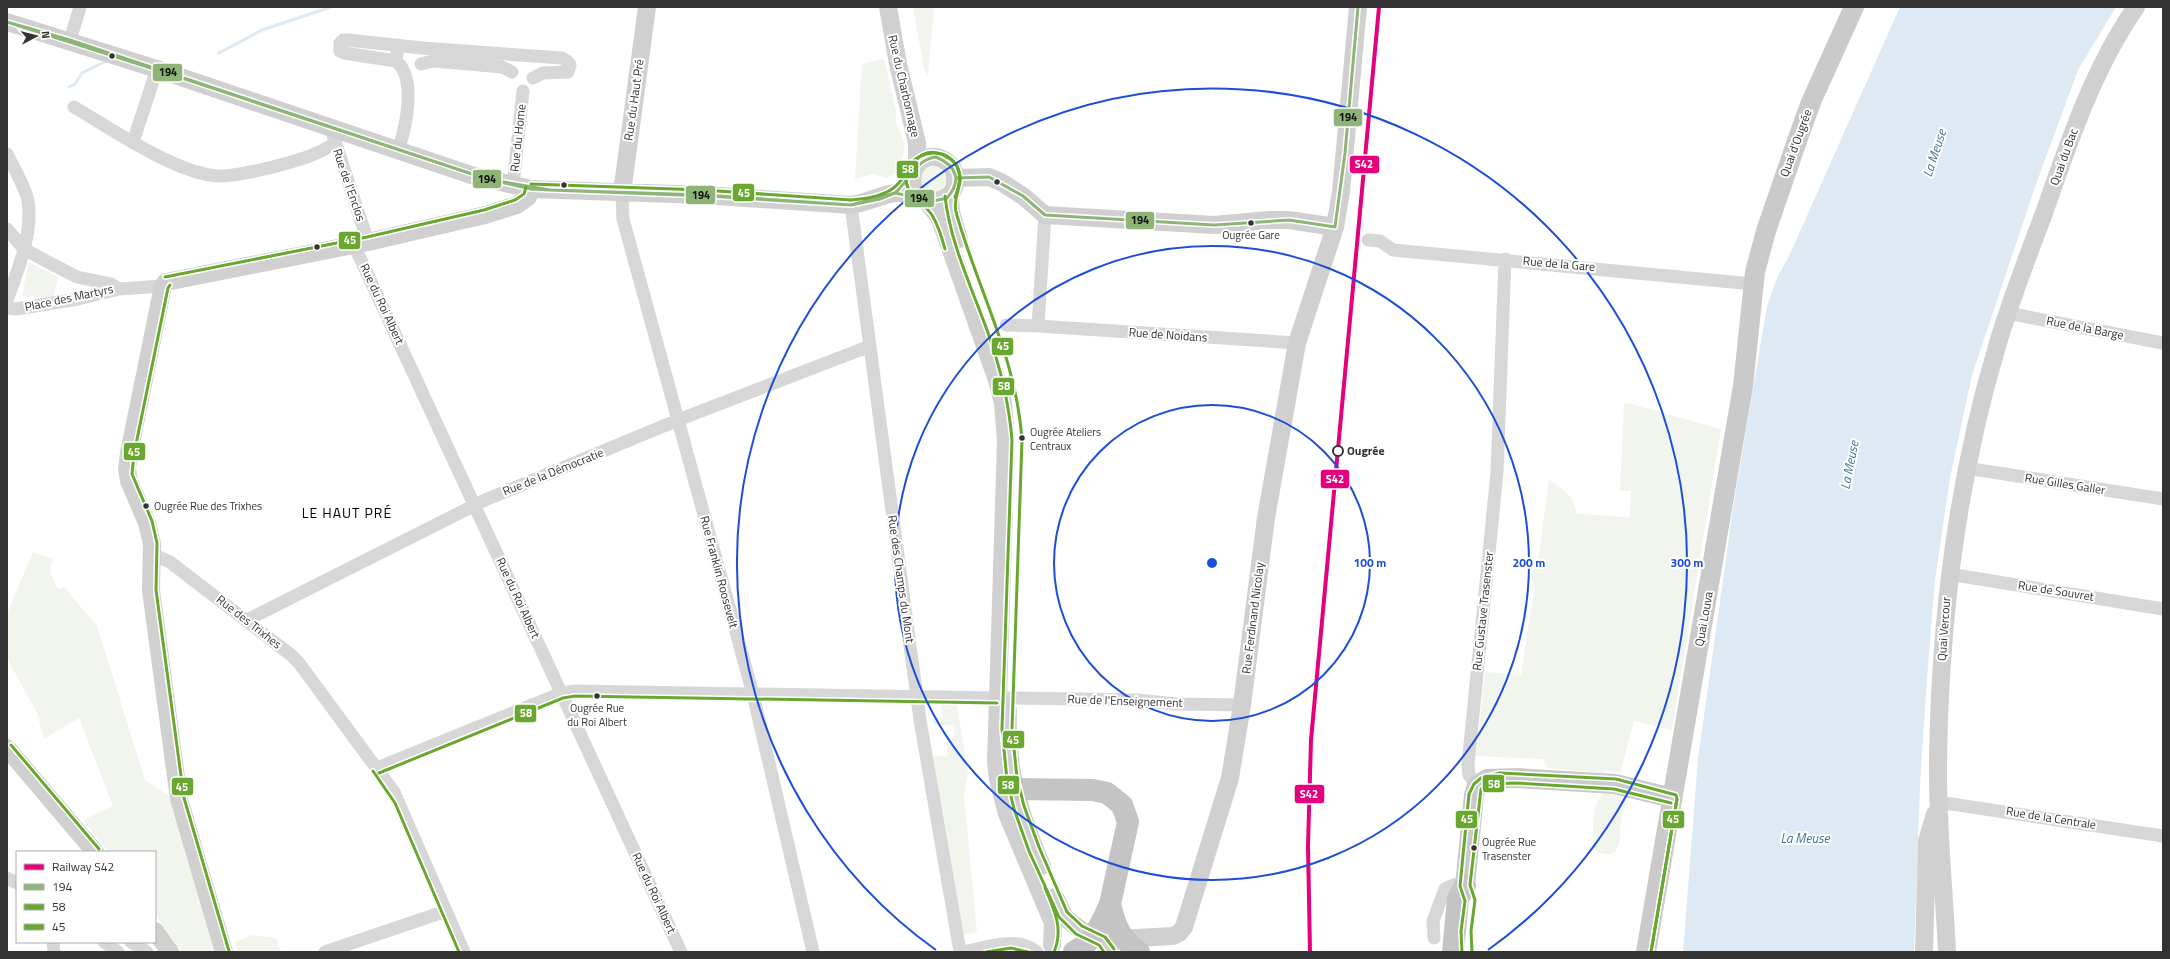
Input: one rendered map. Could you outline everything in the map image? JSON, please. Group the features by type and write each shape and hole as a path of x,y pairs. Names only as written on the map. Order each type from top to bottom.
{"highway":[{"path":"1014,789 1093,790 1107,793 1116,799 1125,811 1128,822 1110,904 1096,933 1089,942 1074,952"},
{"path":"1453,952 1458,899 1465,886"},
{"path":"1465,886 1470,900 1466,931 1467,952"},
{"path":"1110,904 1114,925 1122,937 1139,952"}],"main road":[{"name":"Rue du Haut Pré","path":"622,193 647,7"},
{"name":"Rue du Charbonnage","path":"888,7 898,64 917,143 914,170"},
{"name":"Rue du Charbonnage","path":"900,7 910,69 928,140 943,159"},
{"name":"Rue Ferdinand Nicolay","path":"1108,949 1119,939 1173,936 1179,933 1184,927 1230,778 1242,705 1266,518 1297,343 1335,227 1345,153 1358,7"},
{"name":"Quai d'Ougrée","path":"1753,284 1764,238 1811,102 1854,7"},
{"name":"Quai du Bac","path":"2007,313 2090,90 2108,53 2136,7"},
{"path":"7,22 70,40 157,69 333,135 398,150 474,176 513,186 531,189 851,204 870,201 895,193 924,200 941,201 950,195 955,187 956,178 952,167 943,159 930,158 914,170 895,193"},
{"path":"914,170 913,188 940,219 997,380 1003,403 1006,441 1002,698 1014,789 1034,849 1062,913 1072,925 1102,941 1108,949"},
{"path":"956,178 989,177 1001,182 1023,196 1044,215 1214,226 1269,220 1289,220 1335,227"},
{"path":"224,952 178,799 151,590 150,567 152,554 147,523 129,481 127,469 164,284 361,244 499,212 523,201 530,194 531,189"},
{"path":"950,195 955,226 1005,368 1016,410 1017,440 1002,698 996,748 1001,791 1007,814 1052,919 1054,933 1046,950"},
{"name":"Quai Louva","path":"1646,952 1743,386 1753,284"},
{"name":"Quai Vercour","path":"1947,952 1938,802 1939,704 1949,574 1966,468 1983,397 2007,313"},
{"path":"7,748 94,851"},
{"path":"1465,886 1474,795 1477,786 1487,779 1500,778 1615,784 1672,798"},
{"path":"1924,952 1927,841 1938,802"},
{"path":"156,932 170,952"},
{"path":"1046,950 1059,938 1067,935 1085,933"}],"street":[{"path":"70,40 80,7"},
{"path":"398,150 405,127 408,82 401,67 396,61 344,53 340,51 339,46 343,40 514,56 562,58 567,61 569,69 565,73 543,73 533,78 523,91 512,72 502,67 433,61 421,64"},
{"path":"396,61 398,44"},
{"path":"408,82 421,64 422,48"},
{"path":"512,72 514,56"},
{"path":"533,78 536,56"},
{"path":"133,142 157,69"},
{"name":"Rue du Home","path":"513,186 523,91"},
{"path":"74,107 133,142 190,171 219,176 263,169 300,160 321,152 333,135"},
{"name":"Rue de l'Enclos","path":"333,135 361,244"},
{"path":"7,154 28,200 29,218 24,249"},
{"name":"Rue Franklin Roosevelt","path":"622,193 623,219 753,694 813,952"},
{"name":"Rue des Champs du Mont","path":"851,204 926,764 960,952"},
{"path":"1038,326 1044,215"},
{"path":"7,229 24,249"},
{"name":"Rue de la Gare","path":"1368,240 1380,241 1393,250 1505,259 1753,284"},
{"name":"Rue du Roi Albert","path":"361,244 475,504 681,952"},
{"name":"Place des Martyrs","path":"7,300 24,249 77,277 111,284 119,289"},
{"name":"Rue Gustave Trasenster","path":"1477,786 1469,775 1468,765 1496,478 1505,259"},
{"path":"119,289 164,284"},
{"name":"Place des Martyrs","path":"7,308 16,309 78,299 119,289"},
{"name":"Rue de la Barge","path":"2007,313 2163,343"},
{"name":"Rue de Noidans","path":"1006,325 1297,343"},
{"name":"Rue de la Démocratie","path":"247,620 475,504 678,420 870,346"},
{"name":"Rue Gilles Galler","path":"1966,468 2163,499"},
{"name":"Rue des Trixhes","path":"152,554 170,562 247,620 299,663 377,768 398,801 464,952"},
{"name":"Rue de Souvret","path":"1949,574 2163,609"},
{"name":"Rue de l'Enseignement","path":"377,768 562,693 575,692 1138,700 1176,704 1242,705"},
{"name":"Rue de la Centrale","path":"1938,802 2163,836"},
{"path":"7,878 16,882"},
{"path":"1434,938 1433,921 1445,889 1456,884 1465,886"},
{"path":"325,952 446,911"},
{"path":"105,943 118,952"},
{"path":"134,943 148,952"},
{"path":"963,952 1012,944 1024,944 1046,950"}],"shaded area":[{"path":"913,7 934,7 928,76 924,69"},
{"path":"884,59 896,111 897,126 904,142 903,155 897,169 887,178 873,174 855,179 862,64"},
{"path":"928,166 937,166 945,171 948,184 938,194 924,191 919,177"},
{"path":"29,262 58,277 54,297 22,296"},
{"path":"1624,403 1721,429 1672,730 1634,721 1620,773 1605,770 1603,773 1548,768 1543,759 1476,756 1485,672 1521,675 1534,590 1531,575 1538,561 1549,480 1568,494 1573,502 1577,514 1630,517 1631,491 1620,491"},
{"path":"33,552 53,559 51,563 51,571 58,589 65,588 97,626 145,780 168,795 216,952 182,952 156,915 156,851 108,851 83,820 113,806 79,718 44,739 37,713 9,662 7,651 7,614"},
{"path":"957,704 968,774 964,795 977,932 963,935 933,757 948,755 946,743 954,736 954,726 936,725 929,720 943,717 941,705"},
{"path":"1606,793 1621,796 1626,803 1620,825 1619,844 1615,852 1612,854 1601,853 1594,849 1593,835 1595,810 1597,802"},
{"path":"252,935 276,938 281,952 238,952 235,942"}],"water":[{"name":"La Meuse","path":"1900,7 2116,7 2078,70 2035,187 1972,375 1950,478 1935,580 1920,784 1914,952 1683,952 1698,759 1733,508 1767,306 1778,276 1790,254"}],"waterway":[{"path":"219,53 262,30 331,7"},
{"path":"69,87 75,84 82,73 106,61"}],"rail line":[{"name":"S42","path":"1310,952 1308,846 1311,740 1379,7"}],"transit line":[{"name":"194","path":"1335,227 1345,153 1358,7"},
{"name":"194","path":"7,22 70,40 487,179 182,78 7,22"},
{"name":"45","path":"531,184 703,190 851,200 878,196 888,192 898,184 914,162 927,153 935,152 945,156 956,164 960,176 955,201 956,212 1004,352 1018,409 1022,440 1012,729 1017,778 1024,806 1039,847 1067,912 1082,926 1105,937 1114,949"},
{"name":"58","path":"945,249 938,227 932,215 913,195 907,186 906,173 913,161 926,154 933,153 947,156 952,160 956,164 959,175 959,186 955,197"},
{"name":"194","path":"936,157 949,165 955,174 955,186 947,198 933,201 895,193 918,166 923,162 936,157"},
{"name":"194","path":"956,178 989,177 1023,196 1045,215 1214,225 1289,220 1335,227"},
{"name":"194","path":"487,179 550,190"},
{"name":"194","path":"487,179 531,189 550,190"},
{"name":"45","path":"165,277 367,237 484,210 515,200 524,194 526,187"},
{"name":"194","path":"550,190 703,195 851,205"},
{"name":"194","path":"550,190 708,196 851,205"},
{"name":"194","path":"851,205 895,193"},
{"name":"194","path":"851,205 880,199 895,193"},
{"name":"58","path":"945,196 951,230 956,247 996,357 1011,426 1012,440 1002,729 1007,780 1014,809 1029,851 1059,917 1076,934 1099,945 1104,952"},
{"name":"45","path":"170,285 168,288 134,454 132,474 152,521 157,543 156,590 184,798 229,951"},
{"name":"58","path":"379,773 563,698 575,696 997,703"},
{"name":"45","path":"11,745 99,849"},
{"name":"58","path":"373,771 395,803 459,952"},
{"name":"45","path":"1462,952 1461,931 1465,901 1460,886 1469,794 1474,784 1481,778 1500,773 1616,779 1676,795 1677,799 1651,952"},
{"name":"58","path":"1472,952 1471,931 1475,900 1470,885 1481,789 1489,784 1516,783 1614,789 1671,803"},
{"name":"58","path":"1651,952 1677,799"},
{"name":"45","path":"1045,888 1057,919 1058,935 1054,952"},
{"name":"58","path":"986,952 1011,948 1028,952"}],"place":[{"name":"Ougrée Gare","path":"1251,223"},
{"name":"Ougrée Ateliers Centraux","path":"1022,438"},
{"name":"Ougrée","path":"1338,451"},
{"name":"Ougrée Rue des Trixhes","path":"146,506"},
{"name":"Ougrée Rue du Roi Albert","path":"597,696"},
{"name":"Ougrée Rue Trasenster","path":"1474,848"}],"district":[{"name":"LE HAUT PRÉ","path":"347,513"}]}
